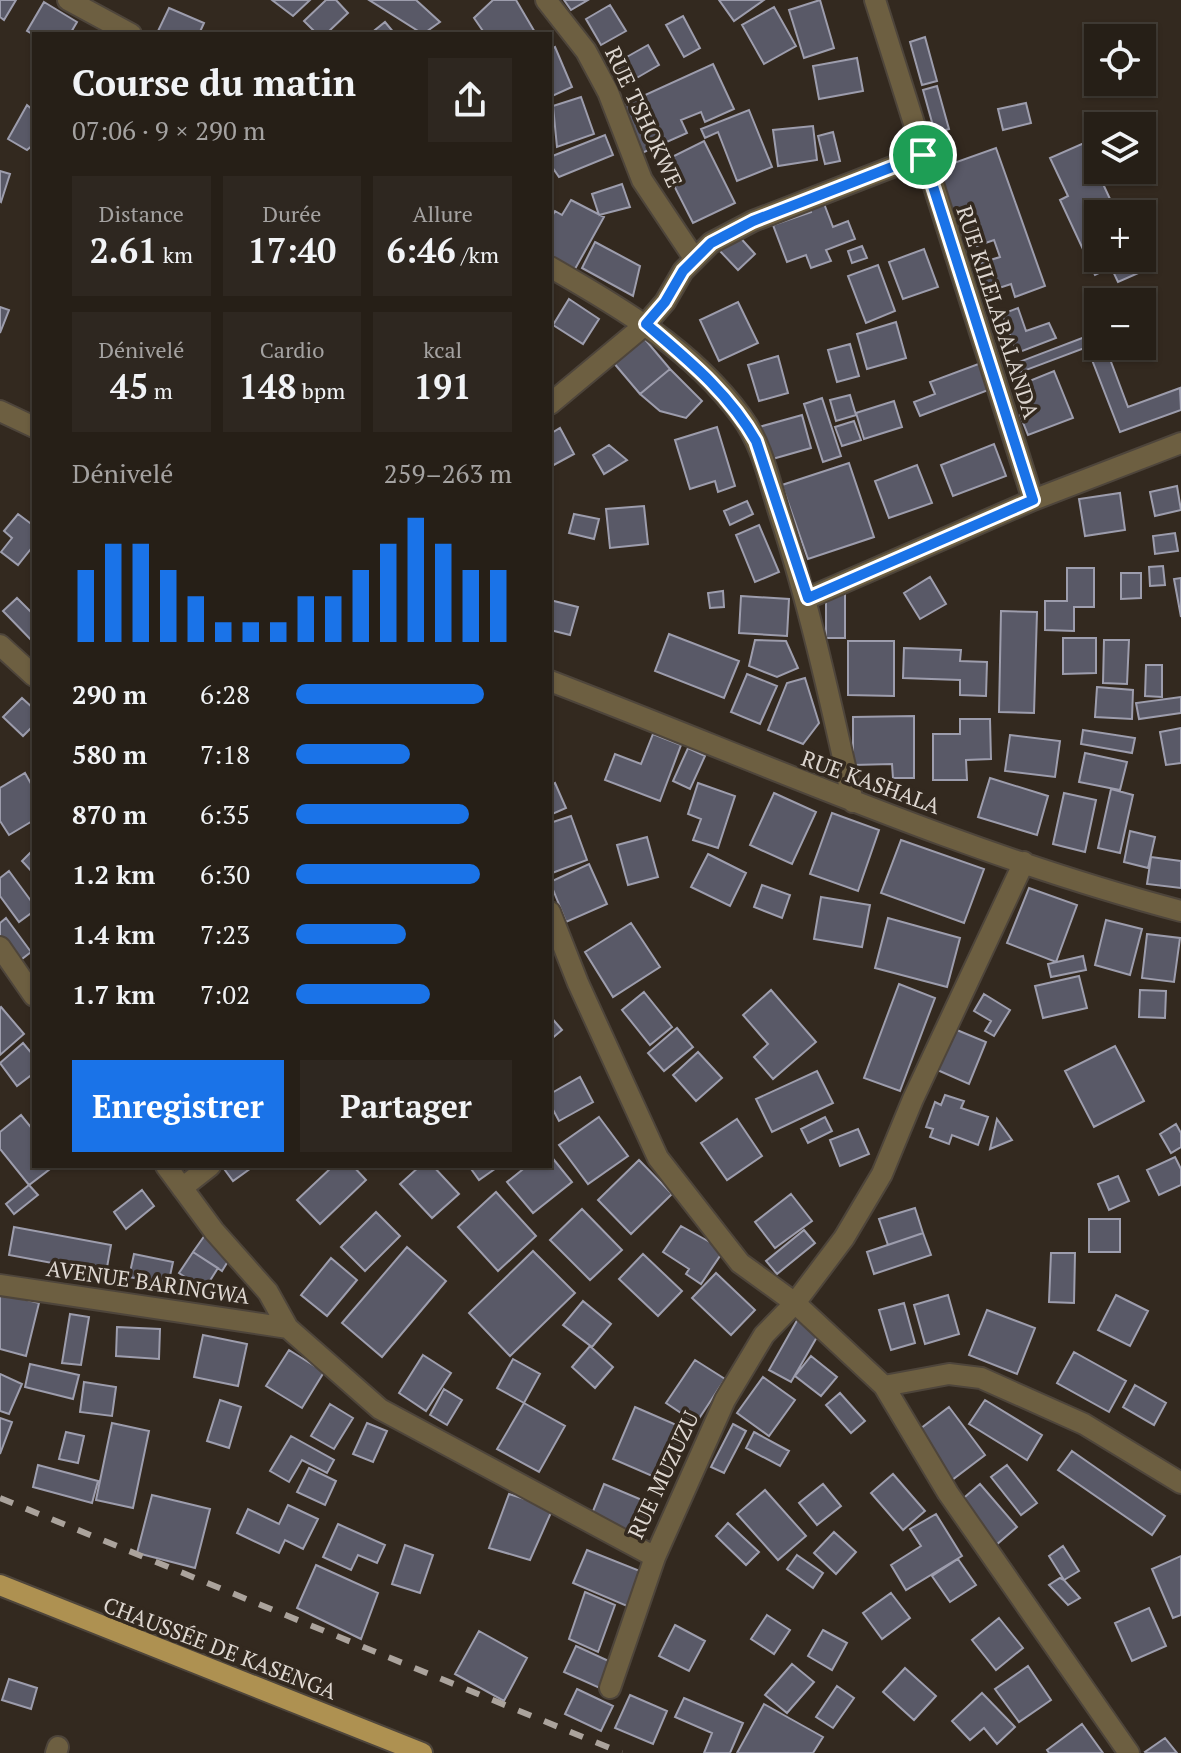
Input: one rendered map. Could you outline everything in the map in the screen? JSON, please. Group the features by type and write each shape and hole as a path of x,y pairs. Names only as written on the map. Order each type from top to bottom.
{"main road":[{"name":"CHAUSSÉE DE KASENGA","path":"0,1585 422,1753"}],"street":[{"path":"68,0 127,32"},
{"name":"RUE TSHOKWE","path":"546,0 586,51 608,92 642,180 694,258"},
{"name":"RUE KILELABALANDA","path":"875,0 1033,500"},
{"path":"552,402 646,324 694,258 711,243 753,221 923,155"},
{"path":"552,268 646,324 715,385 744,419 756,441 808,598 853,802"},
{"path":"0,411 32,426"},
{"path":"808,598 1033,500 1181,443"},
{"path":"0,645 32,674"},
{"name":"RUE KASHALA","path":"552,682 853,802 1024,862 1181,911"},
{"name":"RUE MUZUZU","path":"167,1168 268,1292 288,1328 380,1409 655,1557 740,1373 764,1335 795,1303 844,1238 882,1174 913,1099 1024,862"},
{"path":"552,917 578,983 658,1158 740,1263 795,1303 884,1386 948,1493 1129,1753"},
{"path":"0,947 32,988"},
{"path":"182,1188 207,1168"},
{"name":"AVENUE BARINGWA","path":"0,1285 288,1328"},
{"path":"884,1386 949,1374 981,1378 1084,1424 1181,1483"},
{"path":"610,1688 655,1557"}],"building":[{"path":"0,0 16,0 4,20 0,17"},
{"path":"272,0 310,0 293,16"},
{"path":"326,0 336,0 348,13 328,32 315,32 304,21"},
{"path":"369,0 416,0 440,22 426,32 420,32"},
{"path":"493,0 516,0 535,32 484,32 474,18"},
{"path":"564,0 588,0 571,10"},
{"path":"719,0 764,0 734,21"},
{"path":"820,0 834,48 804,58 789,10"},
{"path":"44,2 77,22 71,32 32,34 27,31"},
{"path":"610,5 626,31 601,45 586,19"},
{"path":"774,7 796,46 764,64 742,25"},
{"path":"169,8 204,23 200,32 158,31"},
{"path":"683,16 700,48 684,57 666,25"},
{"path":"385,22 393,32 372,32"},
{"path":"925,37 937,81 922,85 910,42"},
{"path":"648,45 659,65 628,83 616,63"},
{"path":"555,47 572,87 552,96 552,49"},
{"path":"857,58 863,91 819,99 813,66"},
{"path":"713,64 734,109 705,122 701,112 681,120 687,133 642,153 621,106"},
{"path":"937,86 949,129 935,133 923,90"},
{"path":"581,97 594,134 557,147 553,106"},
{"path":"1026,103 1031,123 1003,130 998,109"},
{"path":"27,105 32,109 32,146 27,150 8,139"},
{"path":"749,110 772,167 737,181 718,132 705,138 701,129"},
{"path":"813,126 817,160 778,166 773,130"},
{"path":"833,132 840,161 825,164 818,136"},
{"path":"605,135 613,155 559,177 552,167 552,156"},
{"path":"704,141 735,203 693,223 662,162"},
{"path":"1084,143 1084,184 1103,184 1110,200 1084,200 1084,251 1060,200 1068,196 1050,158"},
{"path":"996,148 1045,286 1015,297 1011,284 987,292 977,264 1000,257 994,240 977,246 975,238 960,243 934,170"},
{"path":"0,171 10,174 1,202 0,201"},
{"path":"622,184 630,207 599,215 592,194"},
{"path":"571,200 604,217 575,269 552,257 552,216 555,211 562,215"},
{"path":"823,201 833,227 848,221 855,239 826,250 831,261 811,268 806,255 787,262 773,225 811,212 809,205"},
{"path":"736,233 755,254 738,270 719,250"},
{"path":"595,242 640,266 633,296 582,268"},
{"path":"862,246 867,258 852,263 848,251"},
{"path":"924,249 938,287 903,299 889,262"},
{"path":"878,265 895,311 866,323 848,276"},
{"path":"1113,272 1141,272 1118,282"},
{"path":"569,299 599,319 583,344 553,325"},
{"path":"738,302 758,343 719,361 700,320"},
{"path":"0,307 9,310 0,333"},
{"path":"1018,308 1026,331 1049,323 1056,338 1017,353 1002,314"},
{"path":"896,322 906,358 867,369 857,334"},
{"path":"643,337 670,369 640,394 613,362"},
{"path":"1084,337 1084,348 1010,376 1006,367"},
{"path":"850,344 859,376 837,382 828,350"},
{"path":"778,356 788,393 759,401 748,365"},
{"path":"1092,360 1110,360 1128,407 1180,388 1181,410 1120,432"},
{"path":"981,363 991,389 920,416 914,402 935,394 930,382"},
{"path":"670,369 702,401 686,418 660,411 640,394"},
{"path":"1054,371 1073,418 1028,435 1020,415 1033,410 1022,384"},
{"path":"850,395 856,415 836,421 830,400"},
{"path":"822,398 841,456 823,462 804,404"},
{"path":"894,401 902,427 864,439 856,413"},
{"path":"802,415 811,448 769,460 759,427"},
{"path":"854,421 861,440 842,446 835,427"},
{"path":"717,427 735,486 718,492 715,481 690,489 675,440"},
{"path":"560,428 574,454 552,466 552,433"},
{"path":"994,444 1006,476 953,496 941,465"},
{"path":"609,445 627,460 604,474 593,455"},
{"path":"849,463 874,537 808,559 782,485"},
{"path":"917,465 932,503 889,518 875,481"},
{"path":"1177,486 1181,510 1155,516 1150,492"},
{"path":"1120,493 1125,530 1085,536 1079,499"},
{"path":"747,501 753,514 730,525 724,511"},
{"path":"644,506 648,544 610,548 606,509"},
{"path":"18,514 32,524 32,548 18,565 1,552 12,538 4,531"},
{"path":"574,514 599,519 594,539 569,533"},
{"path":"759,525 779,572 755,582 736,535"},
{"path":"1175,533 1178,551 1155,554 1153,536"},
{"path":"1163,566 1165,585 1150,586 1149,567"},
{"path":"1067,568 1094,568 1094,607 1074,607 1074,631 1045,630 1045,601 1067,601"},
{"path":"1121,573 1141,573 1141,598 1121,599"},
{"path":"930,577 946,604 920,619 904,593"},
{"path":"1181,578 1181,617 1174,579"},
{"path":"723,591 724,607 710,608 708,593"},
{"path":"826,593 845,593 845,638 826,638"},
{"path":"741,596 789,599 787,636 739,633"},
{"path":"17,598 32,613 32,641 3,611"},
{"path":"552,600 578,607 570,635 552,630"},
{"path":"1001,611 1037,612 1034,713 999,712"},
{"path":"669,634 739,661 724,698 655,671"},
{"path":"1063,638 1096,638 1096,673 1063,674"},
{"path":"755,640 786,641 798,668 777,677 749,666"},
{"path":"1104,640 1129,640 1127,684 1103,683"},
{"path":"848,641 894,641 894,696 848,695"},
{"path":"904,648 961,650 960,661 987,662 986,696 960,695 960,680 903,678"},
{"path":"1146,665 1162,665 1162,697 1145,696"},
{"path":"747,674 777,686 760,724 731,712"},
{"path":"805,678 819,723 803,744 768,730 787,683"},
{"path":"1097,687 1133,690 1132,719 1095,717"},
{"path":"1181,697 1181,713 1139,719 1136,703"},
{"path":"22,698 32,707 32,727 23,736 3,717"},
{"path":"914,716 914,778 893,778 892,764 853,765 853,717"},
{"path":"960,719 990,719 991,759 966,760 967,780 933,780 933,734 960,734"},
{"path":"1181,728 1181,763 1166,765 1160,732"},
{"path":"1083,730 1135,738 1132,753 1081,744"},
{"path":"653,734 681,745 660,801 605,780 615,754 641,764"},
{"path":"1010,735 1060,741 1055,777 1005,771"},
{"path":"688,748 705,756 690,789 673,781"},
{"path":"1085,753 1127,762 1120,790 1079,782"},
{"path":"25,773 32,785 32,821 9,835 0,821 0,788"},
{"path":"990,778 1048,796 1037,835 978,817"},
{"path":"555,783 566,808 552,814 552,785"},
{"path":"698,783 735,796 718,848 693,840 701,819 688,814"},
{"path":"1111,789 1133,795 1120,853 1098,848"},
{"path":"774,793 816,812 792,864 750,845"},
{"path":"1064,793 1096,800 1085,852 1053,844"},
{"path":"832,813 879,830 858,891 810,874"},
{"path":"571,816 587,860 552,873 552,822"},
{"path":"1130,831 1155,837 1148,868 1124,862"},
{"path":"647,837 658,877 628,885 617,845"},
{"path":"901,840 984,869 964,923 881,893"},
{"path":"32,851 32,872 22,861"},
{"path":"708,854 746,873 730,906 691,887"},
{"path":"1151,857 1181,861 1181,888 1147,884"},
{"path":"589,864 607,904 566,922 552,881"},
{"path":"9,871 32,902 32,912 19,922 0,896 0,878"},
{"path":"762,885 790,895 782,918 754,907"},
{"path":"1029,888 1077,905 1056,962 1007,943"},
{"path":"821,897 870,905 862,947 814,939"},
{"path":"6,918 31,952 18,962 0,938 0,923"},
{"path":"888,918 960,938 947,987 875,968"},
{"path":"1106,920 1142,929 1130,975 1095,965"},
{"path":"631,923 660,967 613,997 585,952"},
{"path":"1147,934 1180,938 1174,982 1142,978"},
{"path":"1083,956 1086,970 1051,977 1048,964"},
{"path":"1079,976 1087,1008 1043,1018 1035,986"},
{"path":"899,984 935,998 900,1091 864,1078"},
{"path":"771,990 816,1042 773,1079 754,1057 768,1044 743,1015"},
{"path":"1140,990 1166,991 1165,1018 1139,1017"},
{"path":"644,992 672,1027 650,1045 622,1010"},
{"path":"984,994 1010,1010 994,1036 985,1031 991,1021 974,1011"},
{"path":"0,1008 24,1034 0,1055"},
{"path":"552,1018 562,1030 552,1038"},
{"path":"677,1028 693,1047 664,1071 648,1053"},
{"path":"952,1028 986,1042 969,1084 935,1069"},
{"path":"23,1043 32,1054 32,1075 17,1086 0,1063"},
{"path":"1115,1046 1144,1101 1094,1127 1065,1071"},
{"path":"698,1052 722,1078 696,1101 673,1075"},
{"path":"817,1071 833,1103 772,1132 756,1099"},
{"path":"580,1077 593,1102 559,1121 552,1108 552,1093"},
{"path":"945,1095 964,1101 961,1108 988,1117 978,1145 952,1135 949,1144 930,1137 933,1129 926,1127 935,1102 941,1105"},
{"path":"21,1115 32,1129 32,1168 51,1168 29,1185 0,1149 0,1132"},
{"path":"599,1117 628,1156 588,1184 559,1145"},
{"path":"825,1117 832,1131 808,1143 801,1129"},
{"path":"737,1119 762,1156 727,1180 701,1143"},
{"path":"997,1119 1012,1140 990,1149"},
{"path":"1176,1124 1181,1133 1181,1147 1171,1153 1160,1134"},
{"path":"858,1129 869,1154 840,1166 830,1140"},
{"path":"552,1157 572,1182 533,1213 507,1182 524,1168 552,1168"},
{"path":"1175,1157 1181,1169 1181,1185 1159,1195 1147,1170"},
{"path":"639,1160 672,1194 631,1234 598,1200"},
{"path":"223,1168 251,1168 233,1181"},
{"path":"331,1168 355,1168 366,1180 320,1224 297,1200"},
{"path":"418,1168 435,1168 459,1194 432,1218 400,1184"},
{"path":"470,1168 496,1168 479,1180"},
{"path":"1118,1176 1129,1201 1109,1210 1098,1184"},
{"path":"29,1185 38,1195 14,1214 6,1204"},
{"path":"142,1190 154,1206 126,1229 114,1212"},
{"path":"496,1192 536,1236 498,1271 458,1227"},
{"path":"791,1194 812,1221 775,1248 755,1222"},
{"path":"915,1208 923,1233 888,1245 879,1219"},
{"path":"582,1209 622,1250 590,1280 550,1240"},
{"path":"376,1212 400,1236 365,1271 341,1247"},
{"path":"1089,1219 1120,1219 1120,1252 1089,1252"},
{"path":"681,1226 724,1250 701,1284 686,1274 689,1269 663,1252"},
{"path":"14,1227 111,1245 106,1273 9,1255"},
{"path":"804,1230 815,1243 777,1274 766,1261"},
{"path":"923,1233 931,1255 874,1274 867,1252"},
{"path":"205,1235 233,1253 222,1271 193,1252"},
{"path":"407,1247 446,1281 382,1357 342,1323"},
{"path":"533,1251 575,1293 510,1356 469,1313"},
{"path":"193,1252 218,1268 204,1290 179,1273"},
{"path":"1051,1253 1075,1253 1074,1303 1049,1302"},
{"path":"134,1254 173,1262 168,1285 129,1277"},
{"path":"643,1254 682,1291 658,1316 619,1279"},
{"path":"331,1258 357,1280 327,1316 301,1295"},
{"path":"716,1273 755,1310 731,1335 692,1298"},
{"path":"0,1293 39,1303 26,1356 0,1349"},
{"path":"948,1295 959,1334 925,1344 914,1305"},
{"path":"1116,1295 1148,1311 1130,1346 1098,1330"},
{"path":"583,1301 611,1324 592,1347 563,1325"},
{"path":"904,1303 915,1343 891,1350 879,1310"},
{"path":"987,1310 1035,1328 1017,1374 969,1355"},
{"path":"70,1314 89,1317 81,1365 62,1363"},
{"path":"799,1317 821,1330 791,1382 769,1370"},
{"path":"117,1327 160,1329 159,1359 116,1356"},
{"path":"203,1335 247,1344 238,1386 194,1377"},
{"path":"590,1346 613,1367 595,1388 572,1367"},
{"path":"289,1350 324,1372 302,1408 266,1386"},
{"path":"1074,1352 1126,1381 1109,1412 1057,1383"},
{"path":"423,1355 451,1373 426,1411 399,1393"},
{"path":"811,1356 837,1377 821,1396 795,1376"},
{"path":"513,1359 540,1374 524,1403 497,1388"},
{"path":"695,1360 725,1379 696,1423 666,1403"},
{"path":"30,1364 79,1375 73,1399 25,1387"},
{"path":"0,1374 22,1384 9,1414 0,1411"},
{"path":"763,1377 795,1400 769,1436 737,1413"},
{"path":"84,1382 116,1387 112,1416 80,1412"},
{"path":"1135,1385 1166,1403 1154,1425 1123,1407"},
{"path":"444,1389 462,1400 447,1425 430,1415"},
{"path":"840,1393 865,1421 851,1433 826,1405"},
{"path":"220,1400 241,1407 229,1448 207,1441"},
{"path":"985,1400 1042,1435 1027,1460 969,1424"},
{"path":"524,1403 565,1426 539,1472 497,1449"},
{"path":"330,1404 353,1418 334,1449 311,1436"},
{"path":"635,1407 688,1430 666,1482 613,1459"},
{"path":"949,1407 985,1455 952,1480 916,1432"},
{"path":"0,1418 12,1422 0,1454"},
{"path":"112,1423 149,1431 133,1508 96,1500"},
{"path":"367,1423 387,1431 373,1462 353,1454"},
{"path":"733,1424 746,1431 724,1473 711,1467"},
{"path":"66,1432 84,1436 78,1463 59,1459"},
{"path":"754,1432 789,1451 780,1466 746,1448"},
{"path":"291,1436 334,1460 327,1473 302,1460 289,1482 270,1471"},
{"path":"1072,1451 1165,1516 1152,1535 1058,1470"},
{"path":"38,1465 98,1481 92,1503 33,1487"},
{"path":"1007,1465 1037,1503 1021,1515 991,1477"},
{"path":"309,1468 336,1481 325,1505 297,1492"},
{"path":"893,1474 925,1511 903,1530 871,1493"},
{"path":"604,1484 654,1505 641,1537 591,1516"},
{"path":"823,1484 841,1506 817,1525 799,1503"},
{"path":"980,1484 1017,1527 996,1545 959,1502"},
{"path":"765,1490 806,1536 778,1560 737,1514"},
{"path":"509,1494 553,1508 530,1560 489,1548"},
{"path":"152,1495 210,1509 195,1568 137,1553"},
{"path":"288,1505 318,1519 303,1549 285,1540 279,1553 237,1533 248,1509 279,1524"},
{"path":"936,1514 962,1556 906,1590 891,1565 921,1546 910,1529"},
{"path":"728,1523 759,1552 746,1565 716,1536"},
{"path":"338,1524 385,1545 377,1563 358,1555 351,1570 323,1557"},
{"path":"834,1532 856,1552 836,1574 814,1553"},
{"path":"405,1545 433,1555 420,1593 392,1584"},
{"path":"1063,1546 1079,1571 1064,1580 1049,1556"},
{"path":"587,1550 645,1573 634,1609 573,1583"},
{"path":"797,1555 823,1573 813,1588 787,1569"},
{"path":"1181,1556 1181,1615 1173,1618 1152,1569"},
{"path":"958,1559 976,1585 950,1602 932,1576"},
{"path":"316,1565 378,1593 361,1639 297,1608"},
{"path":"1060,1578 1080,1598 1068,1605 1049,1585"},
{"path":"585,1592 615,1605 598,1652 569,1639"},
{"path":"891,1593 910,1618 882,1639 863,1613"},
{"path":"1149,1608 1166,1646 1132,1661 1115,1623"},
{"path":"767,1615 790,1630 774,1654 751,1639"},
{"path":"999,1618 1023,1648 996,1670 972,1640"},
{"path":"675,1625 705,1641 689,1671 659,1656"},
{"path":"823,1630 847,1643 832,1670 808,1656"},
{"path":"479,1631 527,1658 504,1701 455,1674"},
{"path":"576,1646 613,1663 602,1689 564,1672"},
{"path":"792,1664 814,1682 787,1713 765,1695"},
{"path":"1028,1666 1051,1700 1019,1722 995,1689"},
{"path":"905,1668 936,1696 914,1720 883,1692"},
{"path":"9,1679 37,1688 31,1709 2,1700"},
{"path":"837,1686 854,1698 833,1728 816,1717"},
{"path":"577,1689 613,1706 601,1731 565,1714"},
{"path":"982,1693 1015,1727 997,1744 984,1728 970,1740 952,1721"},
{"path":"630,1695 667,1711 653,1744 615,1728"},
{"path":"684,1698 743,1723 730,1753 704,1753 712,1733 675,1717"},
{"path":"764,1704 823,1737 813,1753 737,1753"},
{"path":"1082,1724 1103,1753 1049,1753 1047,1750"},
{"path":"1165,1738 1177,1753 1145,1752"}],"railway":[{"path":"0,1498 622,1753"}],"route":[{"path":"923,155 1033,500 808,598 756,441 744,419 715,385 646,324 665,302 683,271 711,243 753,221 923,155"}]}
